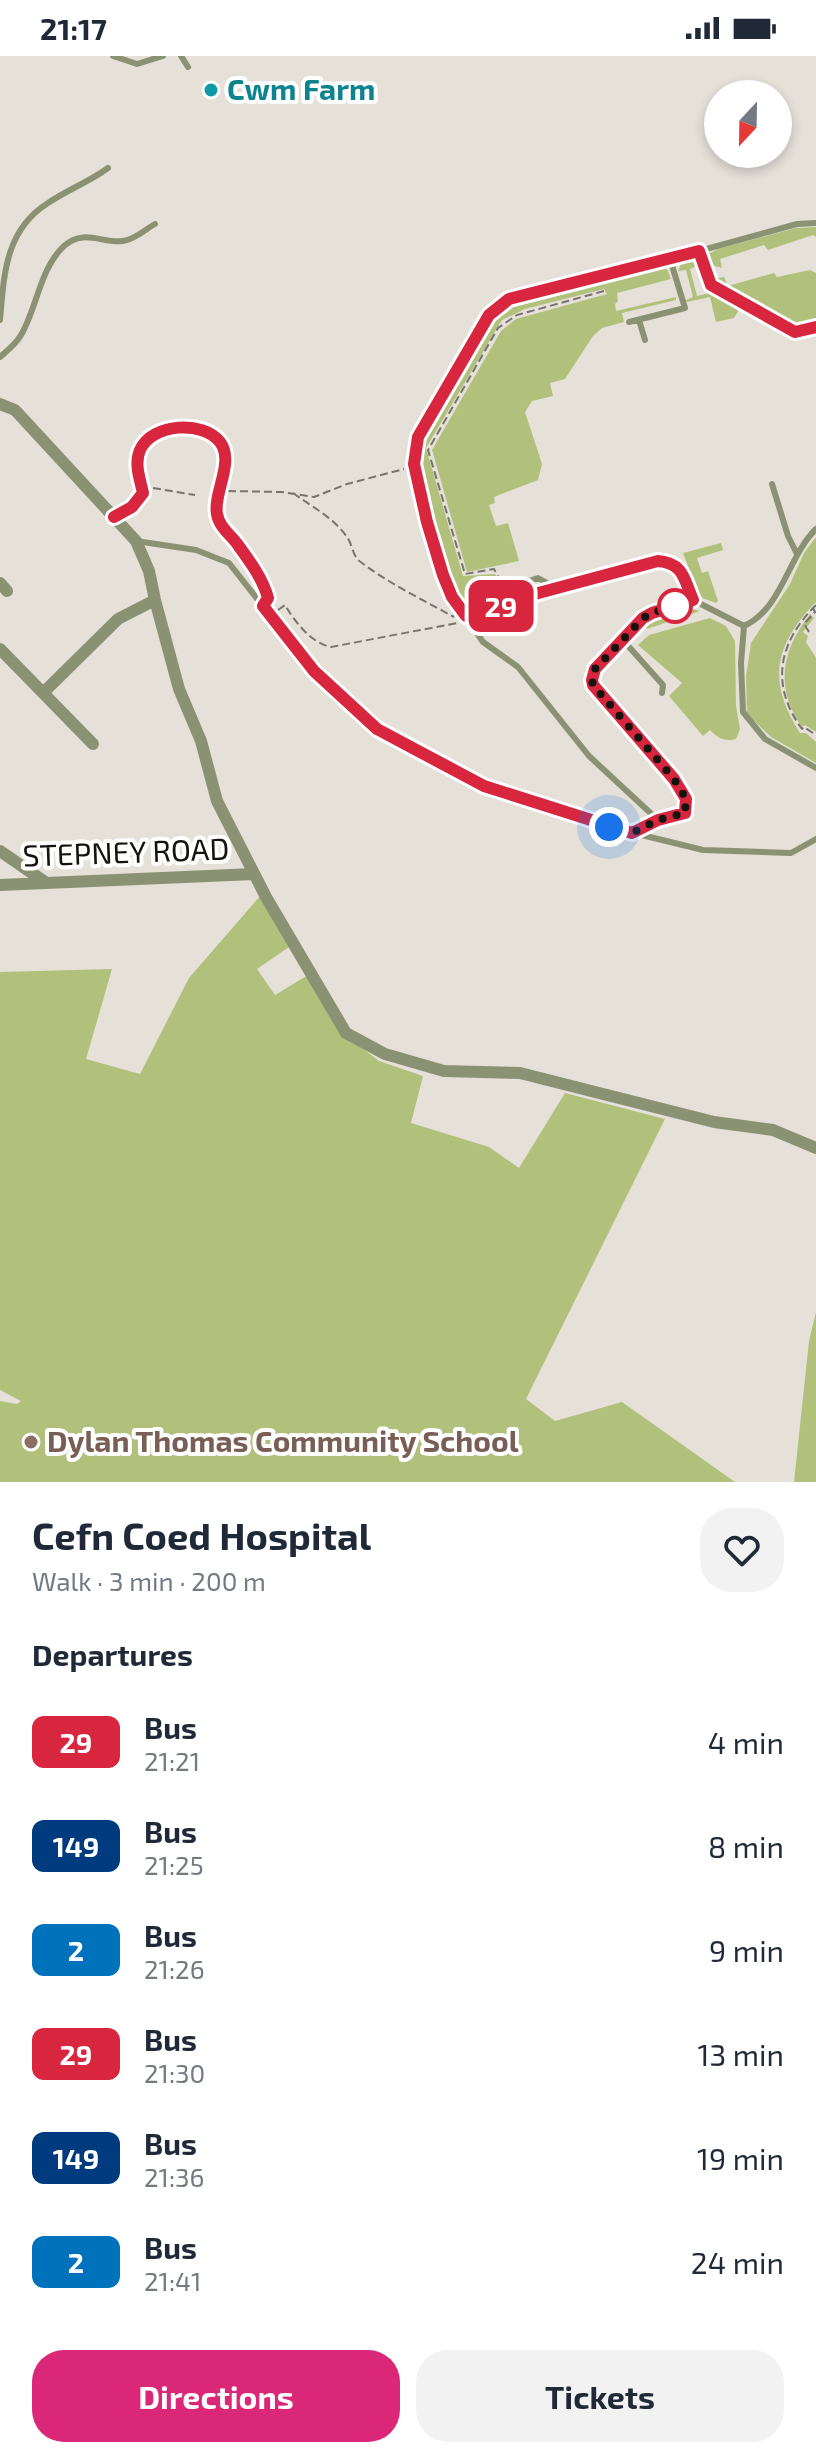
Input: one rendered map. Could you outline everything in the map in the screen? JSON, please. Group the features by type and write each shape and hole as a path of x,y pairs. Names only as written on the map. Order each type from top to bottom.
{"street":[{"path":"0,404 15,410 136,541 149,571 179,689 201,741 217,801 266,897 346,1033 385,1054 444,1071 520,1073 714,1122 773,1130 816,1148"},
{"path":"44,692 118,619 155,600"},
{"path":"0,649 93,744"},
{"path":"0,851 45,882"},
{"name":"STEPNEY ROAD","path":"0,885 254,874"}],"lane":[{"path":"113,56 137,64 163,56"},
{"path":"181,56 188,67"},
{"path":"0,320 8,253 20,228 48,203 108,168"},
{"path":"658,820 589,756 518,667 483,642 452,597 413,468 418,437 489,315 509,299 797,224 816,223"},
{"path":"0,357 21,335 49,271 66,245 77,239 97,237 120,242 129,240 155,224"},
{"path":"699,251 711,285 795,332 816,327"},
{"path":"629,322 685,308 670,259"},
{"path":"639,320 645,340"},
{"path":"114,517 132,507 143,493 137,462 139,451 146,441 171,430 196,428 208,432 222,446 225,457 216,512 266,591 268,598 263,606"},
{"path":"772,484 788,536 797,554"},
{"path":"744,626 762,614 804,542 816,529"},
{"path":"136,541 196,550 229,563 314,671 377,729 484,786 632,833 703,850 791,853 816,839"},
{"path":"466,616 488,612 513,600 658,561 678,566 693,600 744,626"},
{"path":"513,600 526,582 538,578 556,588"},
{"path":"632,833 658,820 685,813 686,799 674,779 593,685 592,680 595,669 643,618 693,600"},
{"path":"744,626 741,663 743,712 765,739 816,768"},
{"path":"622,639 663,685 662,693"}],"path":[{"path":"513,600 494,569 465,574 428,450 498,328 517,315 604,291"},
{"path":"220,491 293,493 314,497 347,484 413,468"},
{"path":"142,488 195,495"},
{"path":"285,605 309,636 321,645 331,647 462,622 359,562 349,539 328,516 293,493"},
{"path":"809,632 804,624 815,612 814,607"},
{"path":"814,607 791,638 782,662 781,678 795,720 802,729 804,727 816,735"}],"green space":[{"path":"816,227 816,237 813,235 768,250 764,245 720,259 722,268 704,263 708,254 718,249 796,228"},
{"path":"690,259 697,266 690,269 697,296 714,292 741,306 734,318 716,322 710,297 687,302 693,297 686,270 678,271 682,261"},
{"path":"660,265 667,269 671,279 617,293 616,311 676,297 676,300 622,313 624,322 602,328 593,336 565,379 550,383 553,396 532,401 525,412 542,464 538,480 494,497 495,503 489,505 496,526 508,523 519,561 467,572 432,450 501,331 516,319 607,294 604,289 525,309 502,320 426,448 463,576 495,574 504,588 505,600 484,609 471,610 462,603 453,588 423,496 417,458 425,429 491,318 506,306"},
{"path":"810,270 816,273 816,325 797,328 788,326 714,283 713,279 724,277 728,286 774,273 777,277"},
{"path":"816,537 816,602 791,633 780,664 779,680 789,714 800,733 806,733 816,742 816,763 771,737 747,714 746,676 751,643 790,584 804,553"},
{"path":"721,543 723,550 697,558 702,573 708,571 718,601 716,603 697,596 699,594 683,553"},
{"path":"690,608 700,611 646,627 652,620"},
{"path":"810,614 814,618 803,632 808,636 806,642 816,658 816,732 805,725 802,727 793,712 785,683 785,669 793,641"},
{"path":"710,618 726,626 735,641 736,706 740,729 736,739 722,739 710,730 703,736 669,696 682,683 638,645 649,635"},
{"path":"261,895 292,945 257,969 275,995 308,975 344,1034 379,1061 423,1076 411,1123 489,1147 519,1168 565,1093 665,1119 526,1399 555,1421 622,1402 735,1482 0,1482 0,1401 17,1404 21,1401 0,1390 0,972 112,969 86,1059 140,1074 189,978"},
{"path":"816,1312 816,1482 794,1482 809,1341"}],"bus line":[{"name":"29","path":"114,517 132,507 143,493 137,462 139,451 146,441 183,427 208,432 218,440 225,457 216,512 220,522 250,562 266,591 268,598 263,606 314,671 377,729 484,786 632,833 658,820 685,813 686,799 674,779 593,685 592,675 643,618 693,600 678,566 658,561 516,599 488,612 466,616 452,597 427,522 413,468 418,437 489,315 509,299 699,251 711,285 795,332 816,327"}],"place":[{"name":"Cwm Farm","path":"211,90"},
{"name":"Dylan Thomas Community School","path":"31,1442"}],"route":[{"path":"609,827 632,833 658,820 685,813 686,799 674,779 593,685 592,680 595,669 643,618 675,606"}]}
